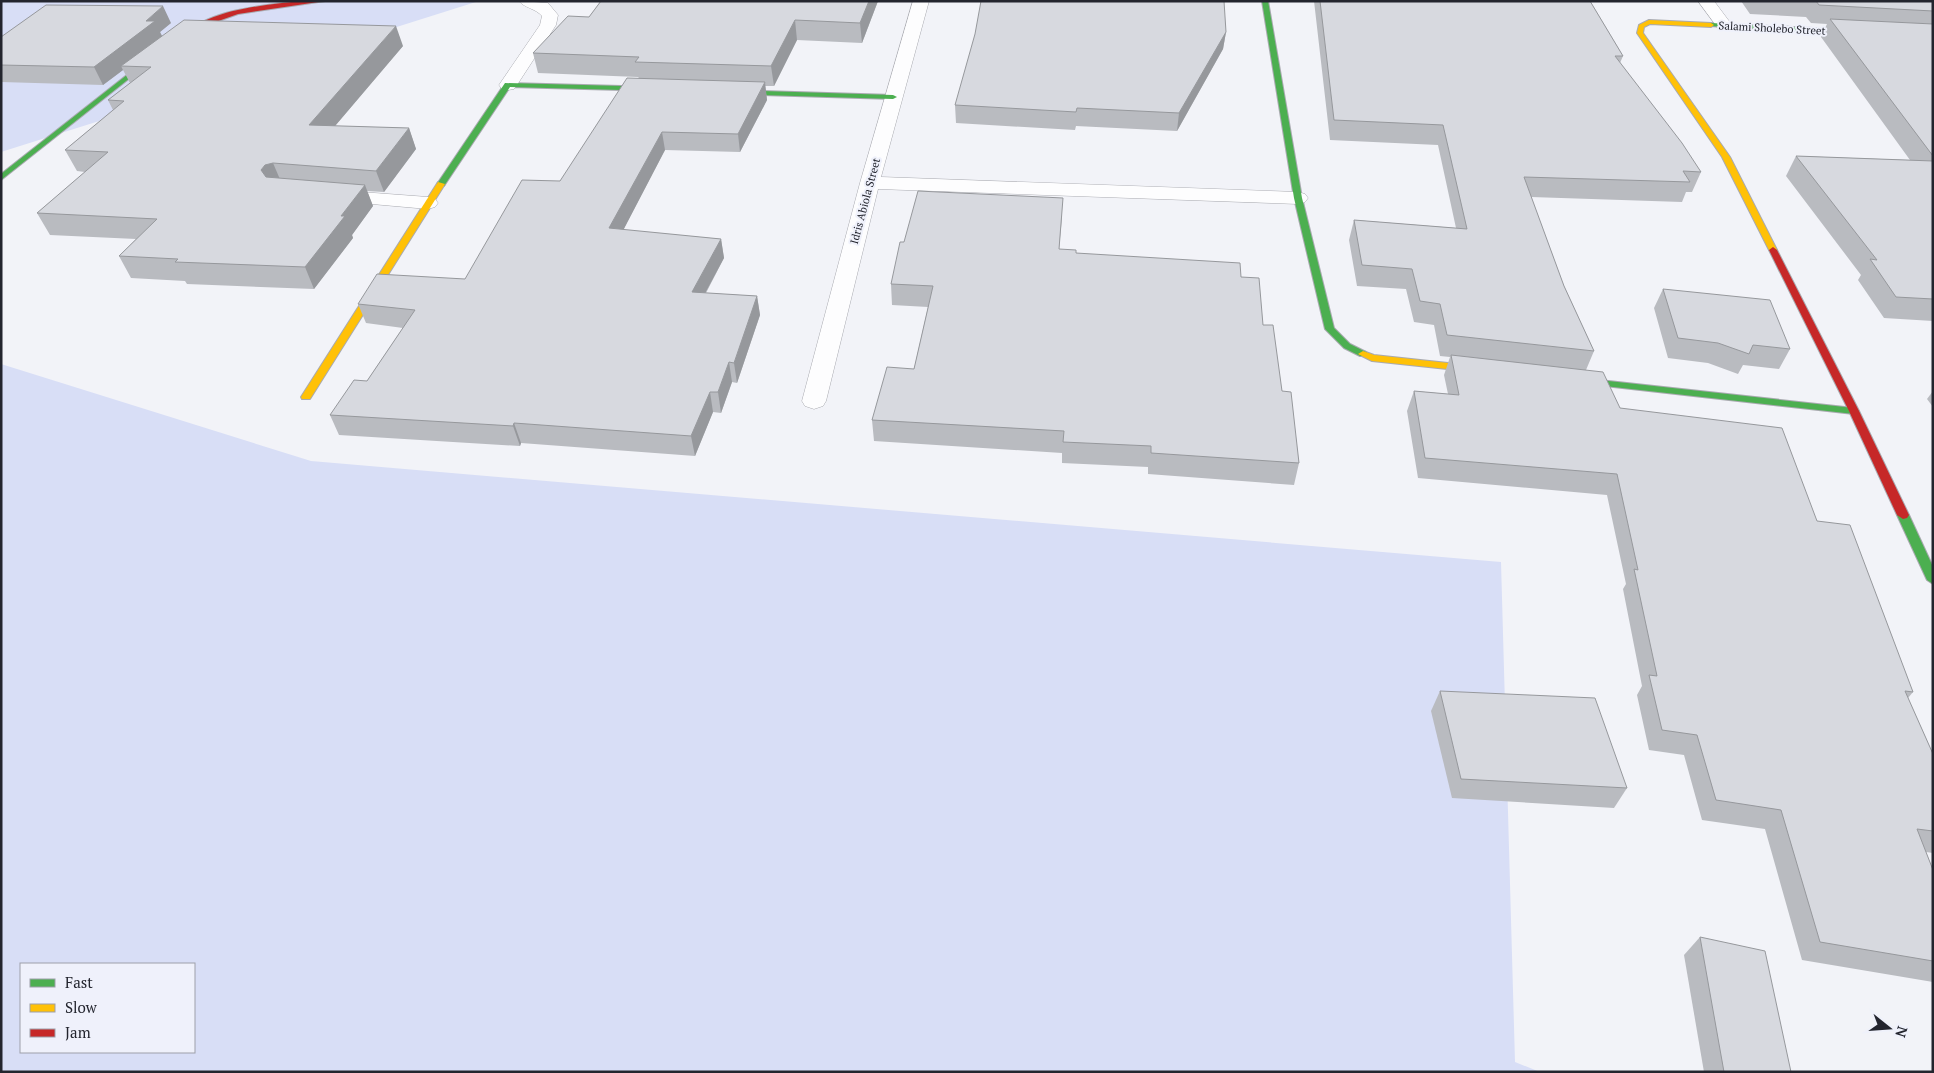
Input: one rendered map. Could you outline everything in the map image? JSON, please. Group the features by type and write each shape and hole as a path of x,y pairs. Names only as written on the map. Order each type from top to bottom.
{"street":[{"path":"1,178 167,46 202,24 220,16 247,10 322,1"},
{"path":"306,397 428,203 548,25 550,14 542,6 527,1"},
{"name":"Idris Abiola Street","path":"814,401 893,97 921,1"},
{"path":"1265,1 1298,198 1330,328 1347,346 1372,358 1500,372"},
{"path":"1706,1 1724,25"},
{"name":"Salami Sholebo Street","path":"1854,412 1726,157 1640,33 1642,26 1649,22 1933,36"},
{"path":"508,85 676,90"},
{"path":"715,91 893,97"},
{"path":"870,184 1298,198"},
{"path":"311,194 428,203"},
{"path":"1559,379 1854,412 1933,580"}],"shaded area":[{"path":"1,1 479,1 1,152"},
{"path":"1,364 311,461 1501,562 1515,1062 1540,1072 1,1072"}],"building":[{"path":"601,1 869,1 860,23 795,20 771,66 635,62 639,57 533,53 568,16 589,17"},
{"path":"981,1 1224,1 1226,32 1179,113 1077,108 1076,112 955,105 975,34"},
{"path":"1320,1 1590,1 1623,56 1615,56 1682,143 1701,172 1683,171 1690,182 1524,177 1564,286 1594,351 1447,335 1440,304 1420,301 1412,269 1362,265 1354,220 1467,229 1443,125 1334,120"},
{"path":"1816,1 1933,1 1933,11 1819,5"},
{"path":"46,5 163,6 146,21 155,21 94,67 1,65 1,37"},
{"path":"1830,19 1933,24 1933,156"},
{"path":"184,20 396,26 309,125 409,128 376,171 273,163 265,165 261,170 266,177 365,185 341,216 345,216 305,267 175,262 178,259 119,256 157,219 37,213 108,152 65,150 124,101 108,100 151,67 121,66"},
{"path":"627,78 765,82 738,134 662,132 609,228 721,239 692,292 757,296 734,363 729,362 718,392 710,392 691,436 514,423 513,426 330,415 354,380 367,381 415,310 358,304 377,274 465,279 522,180 560,181"},
{"path":"1796,156 1933,161 1933,299 1896,297 1870,259 1877,260"},
{"path":"918,191 1063,198 1059,249 1076,250 1076,253 1240,263 1241,277 1259,278 1263,325 1273,325 1282,391 1291,392 1299,463 1151,453 1151,446 1063,442 1064,431 872,420 887,367 914,369 933,286 891,284 900,242 904,242"},
{"path":"1663,289 1770,300 1790,349 1753,345 1749,354 1718,343 1678,338"},
{"path":"1451,355 1603,372 1620,408 1782,428 1817,521 1850,525 1913,692 1905,691 1933,754 1933,831 1917,829 1933,870 1933,961 1820,942 1781,810 1716,800 1697,735 1662,730 1649,675 1657,676 1634,569 1638,570 1617,474 1425,458 1414,391 1459,395"},
{"path":"1440,691 1595,698 1627,788 1461,779"},
{"path":"1700,937 1765,951 1791,1072 1724,1072"}],"traffic: fast":[{"path":"1265,1 1298,198 1330,329 1347,346 1363,354"},
{"path":"1711,25 1933,36"},
{"path":"1,178 167,46 190,32"},
{"path":"441,184 508,85 659,89"},
{"path":"730,92 893,97"},
{"path":"1572,380 1854,411"},
{"path":"1903,515 1933,580"}],"traffic: slow":[{"path":"1711,25 1649,22 1641,26 1640,33 1726,157 1773,250"},
{"path":"306,397 441,184"},
{"path":"1363,354 1372,358 1485,370"}],"traffic: jam":[{"path":"190,32 221,17 254,9 322,1"},
{"path":"1773,250 1854,411 1903,515"}]}
